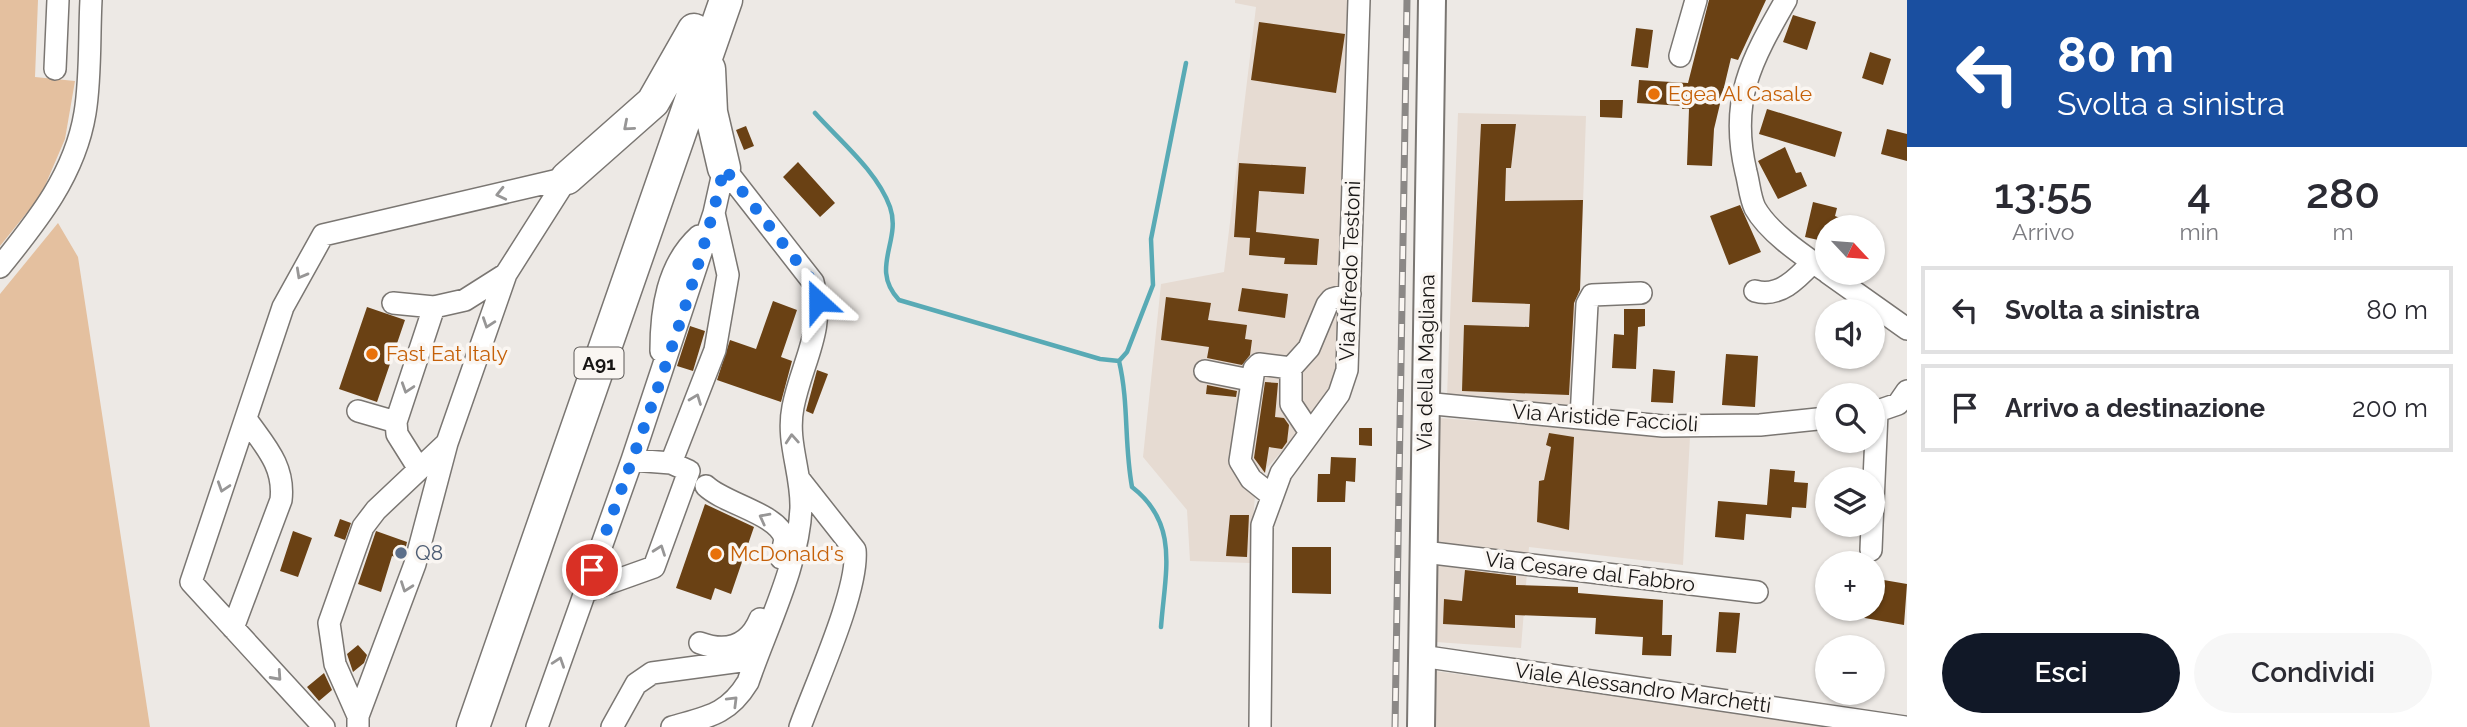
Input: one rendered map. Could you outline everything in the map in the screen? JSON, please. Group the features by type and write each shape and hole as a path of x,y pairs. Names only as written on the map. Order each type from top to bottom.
{"highway":[{"name":"A91","path":"473,727 701,40 705,0"},
{"name":"A91","path":"452,727 701,40 726,0"},
{"path":"701,40 712,118 729,176"},
{"path":"567,178 653,102 701,40"}],"main road":[{"name":"Via della Magliana","path":"1421,727 1432,0"}],"street":[{"path":"55,69 58,0"},
{"path":"0,267 43,213 62,180 76,146 85,112 90,0"},
{"name":"Via Alfredo Testoni","path":"1260,727 1261,538 1271,495 1287,463 1339,394 1346,377 1359,0"},
{"path":"1680,57 1696,0"},
{"path":"1786,0 1753,59 1739,111 1742,152 1755,208 1791,246 1815,263"},
{"path":"537,727 729,176 796,258 813,282 818,301 818,324 793,407 790,440 799,479 801,509 796,547 756,659 737,700 719,714 672,727"},
{"path":"358,722 415,564 447,443 506,274 567,178"},
{"path":"324,727 191,582 283,307 323,235 567,178"},
{"path":"671,463 715,350 727,275 714,213"},
{"path":"1755,291 1765,294 1777,292 1815,273"},
{"path":"393,303 434,307 465,300 506,274"},
{"path":"1845,285 1907,329"},
{"path":"1581,418 1587,304 1592,295 1641,293"},
{"path":"1310,431 1291,404 1291,368 1309,348 1327,305 1332,299 1350,294"},
{"path":"419,469 397,434 396,422 434,307"},
{"path":"1271,495 1251,478 1240,461 1250,380 1259,364 1291,368"},
{"path":"1205,371 1250,380"},
{"path":"1885,409 1898,404 1907,391"},
{"name":"Via Aristide Faccioli","path":"1424,403 1663,426 1760,425 1815,419"},
{"path":"358,411 396,422"},
{"path":"233,628 281,500 283,482 279,466 246,419"},
{"path":"358,722 335,664 329,623 363,527 376,510 447,443"},
{"path":"584,592 654,566 689,471 671,463 632,460"},
{"path":"799,479 855,550 856,559 851,588 800,727"},
{"path":"700,643 728,648 746,640 754,632 785,539 777,525 716,496 706,486"},
{"path":"1871,550 1872,537"},
{"name":"Via Cesare dal Fabbro","path":"1424,552 1757,592"},
{"name":"Viale Alessandro Marchetti","path":"1421,656 1905,727"},
{"path":"612,727 636,684 652,673 756,659"}],"shaded area":[{"path":"0,0 38,0 35,77 75,81 65,139 41,195 0,246"},
{"path":"1235,0 1354,0 1339,380 1315,415 1265,470 1255,495 1250,563 1190,561 1187,510 1143,457 1161,284 1224,272 1256,7 1235,3"},
{"path":"1458,113 1586,116 1576,408 1447,396"},
{"path":"58,223 78,257 150,727 0,727 0,294"},
{"path":"1439,418 1690,437 1683,565 1529,547 1521,648 1436,642"},
{"path":"1435,671 1840,727 1434,727"}],"building":[{"path":"1709,0 1766,0 1738,60 1731,58 1714,129 1712,166 1687,165 1689,109 1682,109 1683,106 1637,103 1639,80 1688,83"},
{"path":"1793,15 1816,22 1807,50 1783,42"},
{"path":"1259,22 1345,34 1336,93 1251,80"},
{"path":"1636,28 1653,30 1648,68 1631,66"},
{"path":"1870,52 1891,59 1883,85 1862,78"},
{"path":"1600,100 1623,100 1622,118 1600,117"},
{"path":"1767,109 1842,132 1835,157 1759,134"},
{"path":"1481,124 1516,124 1511,168 1506,168 1505,201 1583,200 1580,290 1574,303 1569,395 1462,391 1464,325 1529,327 1530,304 1472,302"},
{"path":"746,126 754,146 744,150 736,130"},
{"path":"1887,129 1907,134 1907,161 1881,154"},
{"path":"1785,147 1796,173 1801,172 1807,186 1778,199 1758,161"},
{"path":"798,162 835,203 820,217 783,177"},
{"path":"1239,163 1306,167 1304,194 1259,191 1256,232 1319,239 1317,265 1284,264 1285,258 1249,255 1250,238 1234,237"},
{"path":"1813,202 1837,208 1835,215 1815,215 1815,239 1805,237"},
{"path":"1740,205 1761,252 1729,265 1710,216"},
{"path":"1242,288 1288,294 1285,318 1238,311"},
{"path":"1166,297 1211,303 1208,320 1247,325 1245,339 1252,340 1250,355 1242,365 1207,358 1209,347 1161,340"},
{"path":"773,301 797,310 781,357 792,361 781,402 717,380 730,340 756,349"},
{"name":"Fast Eat Italy","path":"367,307 405,320 377,402 339,389"},
{"path":"1624,309 1645,309 1645,326 1638,327 1636,369 1612,368 1614,334 1624,335"},
{"path":"690,326 705,331 693,371 677,366"},
{"path":"1726,354 1758,356 1755,407 1722,405"},
{"path":"1653,369 1675,371 1673,403 1651,402"},
{"path":"817,370 828,374 813,414 806,411"},
{"path":"1265,382 1278,383 1275,417 1284,418 1289,425 1287,442 1282,449 1269,447 1265,473 1254,458"},
{"path":"1207,385 1237,391 1236,397 1206,394"},
{"path":"1359,428 1372,428 1372,446 1359,445"},
{"path":"1549,433 1574,437 1569,530 1537,522 1539,481 1544,480 1551,447 1546,445"},
{"path":"1331,457 1356,458 1355,482 1346,481 1345,502 1317,502 1318,474 1330,474"},
{"path":"1770,469 1795,471 1794,482 1808,483 1806,508 1792,507 1791,518 1746,514 1744,540 1715,537 1718,501 1767,505"},
{"name":"McDonald's","path":"705,504 754,527 731,594 715,588 711,600 676,588"},
{"path":"1230,515 1249,515 1247,557 1226,556"},
{"path":"340,519 351,523 345,540 334,536"},
{"path":"293,531 312,538 298,577 280,571"},
{"path":"376,531 407,542 403,559 392,556 381,592 358,584"},
{"path":"1292,547 1331,547 1331,594 1292,593"},
{"path":"1465,570 1516,576 1516,585 1578,587 1578,593 1663,600 1662,635 1672,635 1671,656 1642,655 1643,637 1595,634 1596,618 1515,615 1515,628 1443,624 1444,599 1462,601"},
{"path":"1885,580 1907,584 1904,625 1882,621 1885,621"},
{"path":"1719,612 1740,613 1736,653 1716,652"},
{"path":"358,645 367,655 364,663 353,672 347,654"},
{"path":"324,673 332,690 319,701 307,687"}],"waterway":[{"path":"815,113 867,169 890,207 893,219 886,265 887,277 890,288 899,300 1100,359 1119,361 1127,352 1153,285 1151,239 1186,63"},
{"path":"1119,361 1132,487 1147,501 1157,517 1166,550 1161,627"}],"railway":[{"path":"1395,727 1407,0"}],"place":[{"name":"Egea Al Casale","path":"1654,94"},
{"name":"Fast Eat Italy","path":"372,354"},
{"name":"Q8","path":"401,553"},
{"name":"McDonald's","path":"716,554"}],"route":[{"path":"592,570 632,460 714,213 724,168 733,183 813,282 818,301"}]}
